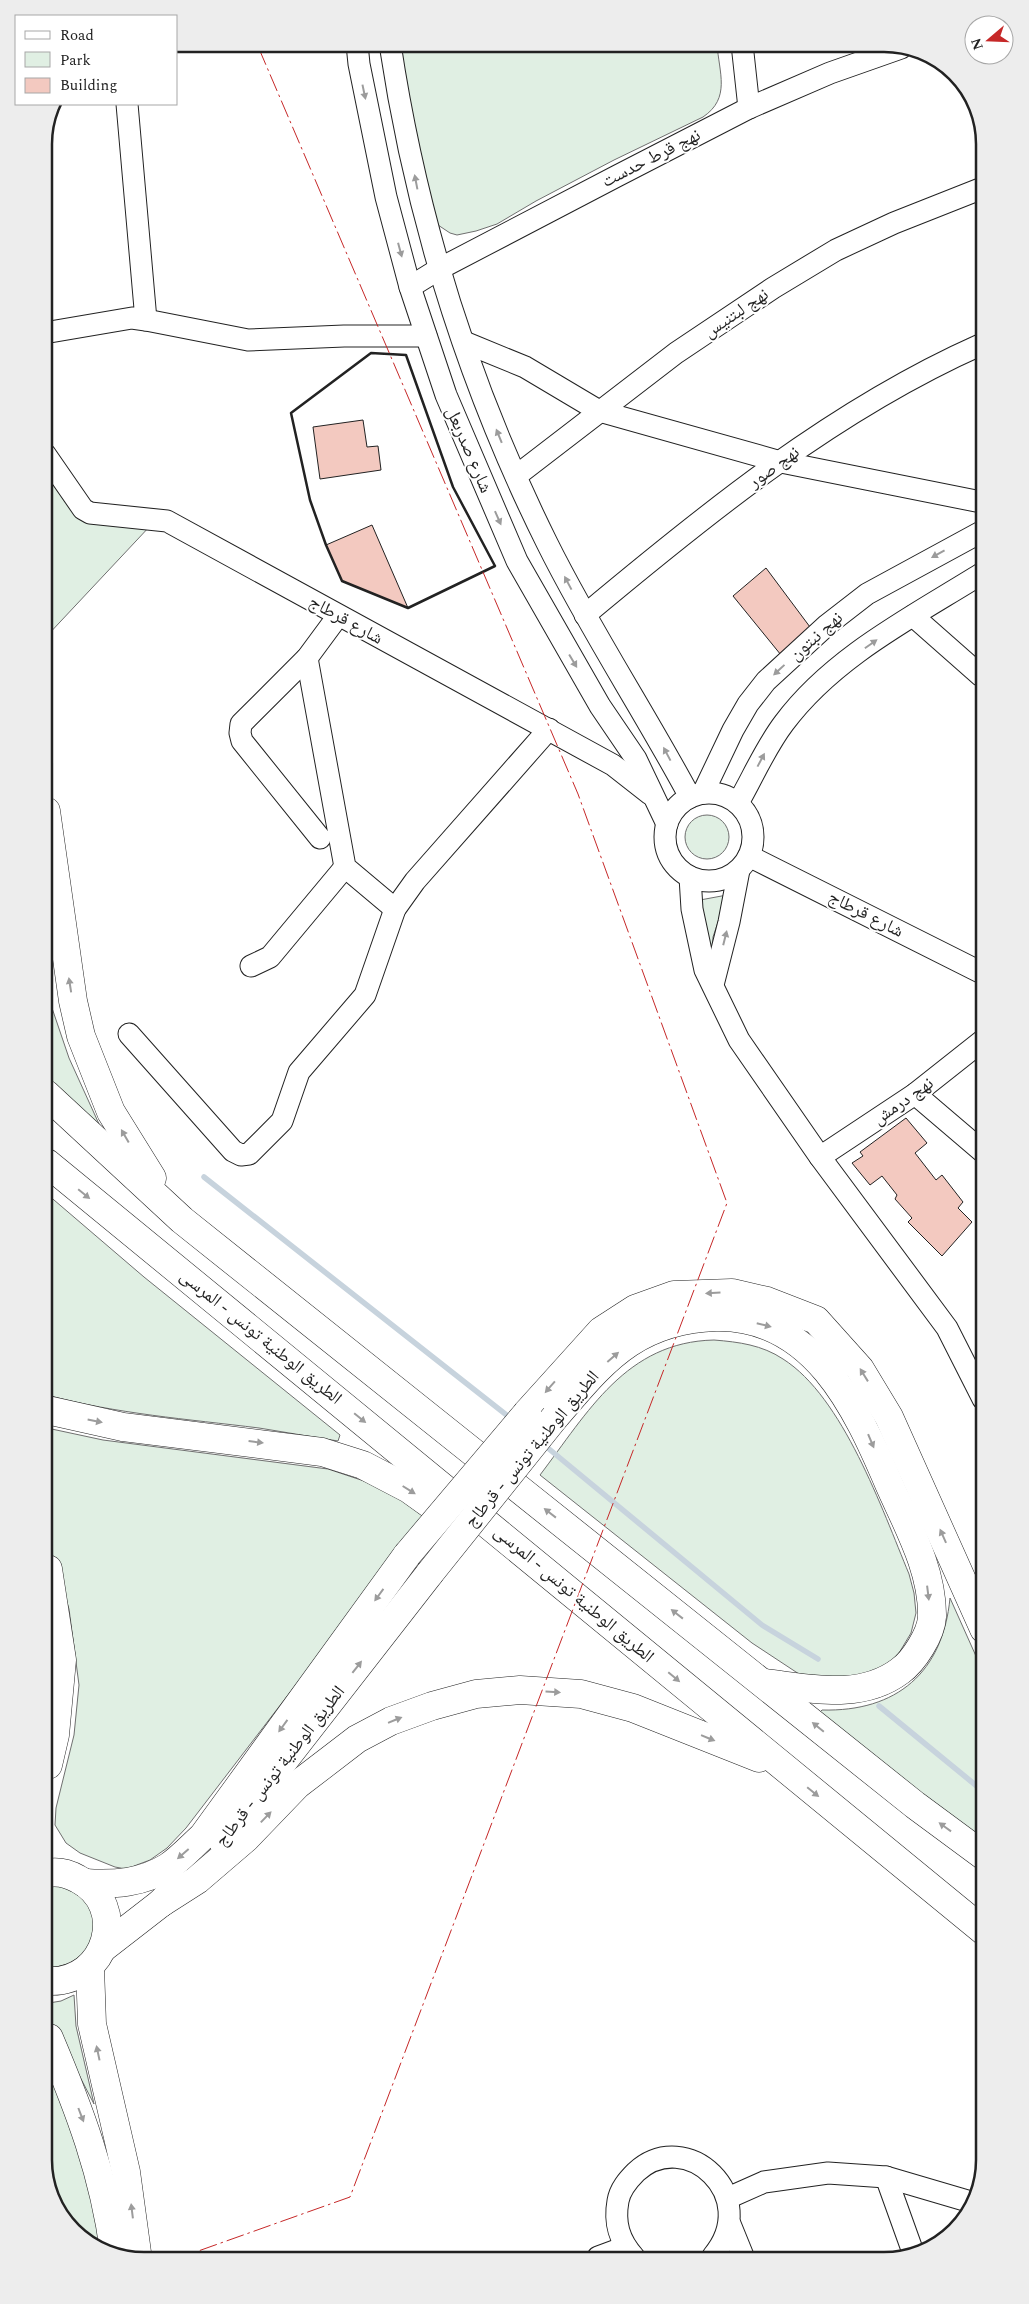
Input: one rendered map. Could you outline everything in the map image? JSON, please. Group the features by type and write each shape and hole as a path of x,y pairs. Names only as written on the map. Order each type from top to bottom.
{"highway":[{"path":"53,858 70,982 81,1036 112,1112 136,1154 182,1220"},
{"path":"53,1100 182,1220 915,1805 976,1850"},
{"name":"الطريق الوطنية تونس - المرسى","path":"52,1167 551,1574 783,1768 976,1925"},
{"path":"85,1883 111,1885 136,1881 168,1867 203,1836 407,1555 527,1413 602,1331 635,1309 674,1295 732,1293 766,1301 816,1320 860,1369 889,1417 976,1611"},
{"name":"الطريق الوطنية تونس - قرطاج","path":"52,1981 69,1979 96,1958 161,1903 217,1847 430,1573 555,1417 592,1376 628,1344 658,1328 692,1318 731,1317 772,1327 790,1336 807,1350 834,1378 866,1430 926,1570 932,1618 922,1646 901,1671 873,1686 834,1692 764,1683"},
{"path":"52,1411 123,1427 322,1452 364,1465 409,1489 484,1544 551,1574"},
{"path":"52,1598 62,1660 52,1747"},
{"path":"161,1903 197,1880 246,1838 297,1785 357,1739 391,1721 432,1706 476,1694 520,1690 581,1694 633,1708 783,1768"},
{"path":"52,1873 70,1875 85,1883 98,1896 106,1912 107,1931 96,1958 92,2024 126,2172 137,2251"},
{"path":"52,2045 93,2150 106,2198 113,2246"}],"street":[{"name":"شارع صدربعل","path":"358,52 386,197 410,287 446,395 517,561 557,634 600,706 636,759 667,824"},
{"name":"شارع صدربعل","path":"392,52 417,189 439,269 478,384 516,476 547,543 585,615 658,739 696,795"},
{"path":"743,53 749,108"},
{"name":"نهج قرط حدست","path":"410,287 439,269 749,108 830,73 887,53"},
{"path":"127,105 146,320"},
{"name":"نهج لبتنيس","path":"516,476 676,354 773,288 836,250 894,223 976,191"},
{"path":"53,331 132,318 248,340 344,336 426,336"},
{"path":"464,342 525,367 599,411 780,462 976,501"},
{"name":"نهج صور","path":"585,615 670,544 780,462 854,413 950,358 976,347"},
{"name":"شارع قرطاج","path":"53,465 83,509 90,513 167,521 613,765 654,797"},
{"name":"نهج نبتون","path":"696,795 748,704 766,681 827,625 867,594 976,535"},
{"path":"738,804 767,749 783,724 803,701 839,666 913,616 976,577"},
{"path":"320,838 242,741 240,733 242,724 307,658 338,616"},
{"path":"913,616 976,672"},
{"path":"307,658 345,867 394,909"},
{"path":"129,1034 233,1151 241,1155 249,1154 282,1121 299,1072 365,995 394,909 415,881 549,729"},
{"path":"713,985 744,863 753,842 753,828 748,814 738,804 722,794 696,795 676,808 667,824 665,839 668,854 677,868 690,877 706,881 724,879 744,863"},
{"name":"شارع قرطاج","path":"744,863 976,970"},
{"path":"251,966 270,958 345,867"},
{"path":"690,877 692,908 705,970 739,1040 820,1157 947,1328 976,1385"},
{"name":"نهج درمش","path":"820,1157 915,1094 976,1046"},
{"path":"915,1094 976,1147"},
{"path":"630,2252 618,2231 616,2213 619,2195 628,2180 641,2168 657,2160 674,2158 692,2161 708,2169 720,2182 728,2198 730,2224 741,2252"},
{"path":"728,2198 764,2182 828,2173 886,2177 966,2201"},
{"path":"886,2177 911,2248"},
{"path":"717,2252 724,2241 730,2224"}],"green space":[{"path":"400,52 718,53 721,75 720,93 712,110 703,117 614,160 497,224 457,235 438,225 421,169"},
{"path":"53,468 78,504 151,525 53,630"},
{"path":"711,815 723,821 728,828 728,846 723,853 716,858 703,859 695,856 688,849 685,833 688,825 695,818"},
{"path":"727,895 713,937 712,958 700,900"},
{"path":"53,1010 69,1058 99,1124 89,1121 53,1087"},
{"path":"52,1199 144,1277 340,1435 338,1441 73,1402 52,1396"},
{"path":"714,1340 750,1345 767,1350 783,1359 805,1376 824,1399 858,1456 909,1574 914,1593 916,1613 911,1633 896,1658 883,1669 848,1679 799,1674 752,1643 540,1475 593,1405 633,1367 656,1353 683,1344"},
{"path":"52,1429 103,1440 328,1469 382,1487 426,1515 186,1828 167,1848 150,1860 126,1869 115,1867 80,1853 66,1843 55,1825 56,1808 74,1735 79,1685 69,1609 52,1555"},
{"path":"950,1598 976,1656 976,1839 818,1714 822,1710 849,1709 873,1704 894,1695 912,1682 926,1666 938,1647 946,1624"},
{"path":"52,1884 66,1886 82,1897 90,1909 94,1922 93,1935 88,1947 79,1957 66,1964 52,1967"},
{"path":"74,1995 76,2026 94,2104 52,2023 52,2002"},
{"path":"52,2080 97,2188 101,2240 89,2232 72,2215 57,2189 52,2159"}],"building":[{"path":"363,420 367,447 378,446 381,470 320,479 313,427"},
{"path":"372,525 408,608 342,581 326,545"},
{"path":"766,568 810,627 781,655 733,596"},
{"path":"906,1118 927,1143 915,1153 936,1180 942,1175 963,1202 958,1208 972,1222 942,1256 908,1222 912,1218 895,1199 897,1195 882,1176 870,1185 852,1163 863,1156 860,1152"}],"waterway":[{"path":"204,1177 513,1420"},
{"path":"543,1444 762,1625 818,1659"},
{"path":"879,1706 976,1785"}],"wall":[{"path":"371,353 406,355 453,487 495,566 408,608 342,581 326,545 310,500 291,413 371,353"}],"power":[{"path":"198,2251 350,2197 727,1203 578,794 260,52"}]}
